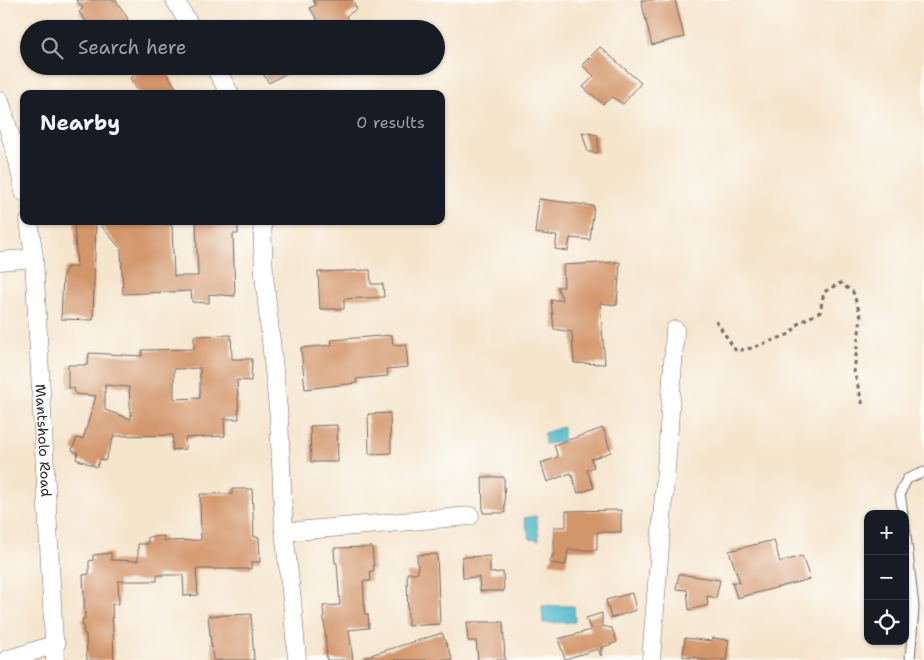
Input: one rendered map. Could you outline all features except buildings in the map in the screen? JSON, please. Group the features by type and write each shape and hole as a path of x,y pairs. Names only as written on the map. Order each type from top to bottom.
{"street":[{"path":"176,0 187,20"},
{"path":"219,75 228,90"},
{"path":"0,101 20,171"},
{"name":"Mantsholo Road","path":"30,225 34,258 44,486 55,652"},
{"path":"262,225 264,274 279,418 284,532 292,600 296,660"},
{"path":"0,262 34,258"},
{"path":"651,660 675,330"},
{"path":"284,532 470,516"},
{"path":"6,660 55,652"}],"lane":[{"path":"903,510 900,493 907,479 924,472"},
{"path":"908,555 914,607 910,660"}],"path":[{"path":"716,321 736,351 752,348 790,334 800,322 820,312 824,292 840,283 853,292 860,317 854,370 864,406"}],"water":[{"path":"563,427 563,442 545,444 544,433"},
{"path":"536,516 539,540 530,539 524,518"},
{"path":"542,606 574,606 575,622 543,623"}]}
